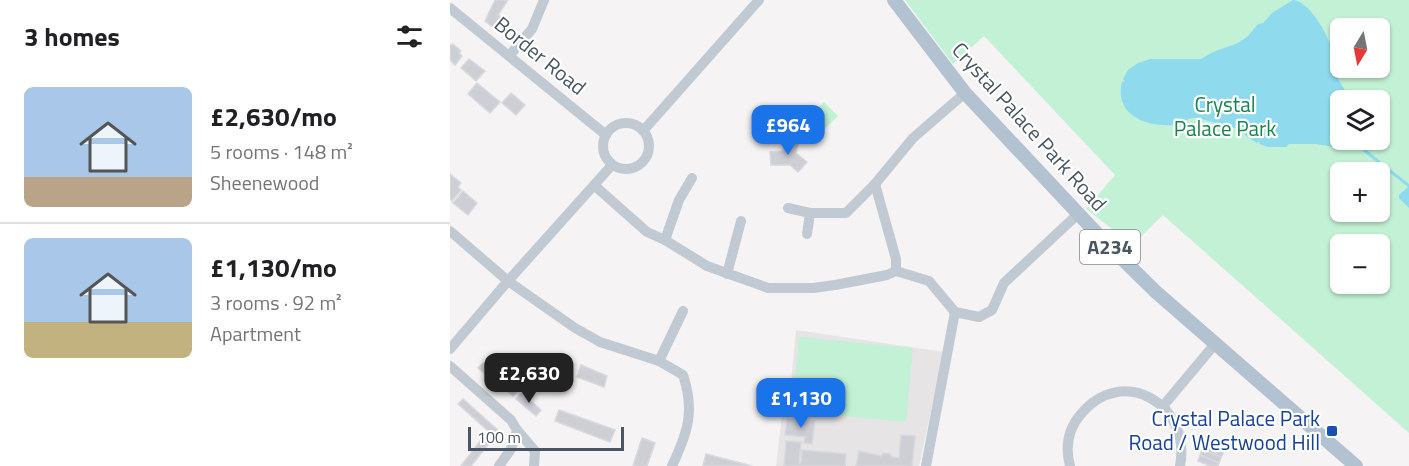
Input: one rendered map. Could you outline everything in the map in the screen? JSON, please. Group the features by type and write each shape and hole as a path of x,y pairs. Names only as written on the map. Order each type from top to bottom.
{"main road":[{"name":"Crystal Palace Park Road","path":"894,0 965,93 1078,214 1156,292 1356,466"}],"street":[{"path":"509,56 532,28 544,0"},
{"path":"643,131 759,0"},
{"name":"Border Road","path":"450,8 606,135"},
{"path":"788,208 810,213 846,213 875,184 913,138 965,93"},
{"path":"633,124 647,136 649,148 645,159 641,164 630,169 624,170 612,165 603,149 606,135 615,126 633,124"},
{"path":"450,349 508,280 612,165"},
{"path":"665,240 679,200 692,178"},
{"path":"875,184 896,259 896,271"},
{"path":"595,186 646,231 707,266 768,288 813,288 866,279 896,271 929,281 955,312 979,316 992,310 1005,283 1078,214"},
{"path":"807,234 810,213"},
{"path":"727,274 741,221"},
{"path":"450,231 508,280 575,328 600,342 631,354 659,361 683,375 689,394 689,424 672,466"},
{"path":"659,361 683,312"},
{"path":"926,466 955,312"},
{"path":"1163,406 1215,344"},
{"path":"450,366 511,420 535,451 534,466"},
{"path":"1070,466 1067,451 1068,439 1074,422 1089,404 1114,393 1138,393 1163,406 1176,421 1180,433 1183,453 1180,466"},
{"path":"500,466 512,449 517,430"}],"shaded area":[{"path":"796,330 944,352 919,466 776,466 782,415 791,383"}],"green space":[{"name":"Crystal Palace Park","path":"905,0 1409,0 1409,433 1163,215 1127,250 1111,228 1086,209 1115,175 984,36 953,64"},
{"path":"824,102 838,116 814,139 801,125"},
{"path":"799,337 913,348 906,422 792,411"}],"water":[{"path":"1293,0 1300,2 1320,23 1329,42 1330,78 1338,78 1344,90 1330,90 1330,146 1289,144 1286,147 1268,147 1259,144 1260,141 1257,143 1235,128 1195,118 1172,125 1152,124 1142,121 1127,110 1121,93 1122,82 1125,81 1123,79 1128,70 1138,63 1150,59 1201,59 1238,43 1272,13"},
{"path":"1362,150 1366,150 1382,162 1377,162"},
{"path":"1390,169 1409,184 1409,208 1399,198 1399,195 1408,187 1390,173"}],"building":[{"path":"495,0 508,0 498,15 503,18 494,28 485,21"},
{"path":"453,44 461,51 459,53 462,56 455,65 450,60 450,46"},
{"path":"469,59 485,71 476,81 461,68"},
{"path":"477,83 500,102 490,113 468,94"},
{"path":"511,93 525,105 516,115 502,103"},
{"path":"786,139 799,142 796,153 807,162 798,172 790,165 771,165 770,152 783,151"},
{"path":"450,174 461,183 458,187 461,190 452,201 450,199"},
{"path":"463,191 477,203 468,215 453,203"},
{"path":"483,363 517,391 513,396 478,368"},
{"path":"581,365 607,376 604,387 577,377"},
{"path":"522,393 541,410 536,416 516,399"},
{"path":"463,399 500,432 495,437 458,404"},
{"path":"559,410 615,430 610,442 555,421"},
{"path":"787,418 815,421 812,444 804,443 805,437 785,435"},
{"path":"901,435 915,436 912,466 856,466 859,451 881,456 883,453 890,454 892,457 899,458"},
{"path":"484,436 491,441 471,466 461,466"},
{"path":"642,438 655,443 647,466 633,466"},
{"path":"786,441 801,442 799,463 801,463 802,450 846,454 845,466 784,466"},
{"path":"1204,444 1224,452 1221,457 1202,450"},
{"path":"1202,450 1221,457 1219,463 1200,455"},
{"path":"706,454 752,466 703,466"},
{"path":"1200,455 1219,463 1218,466 1210,466 1198,461"}],"place":[{"name":"Crystal Palace Park Road / Westwood Hill","path":"1332,431"}]}
